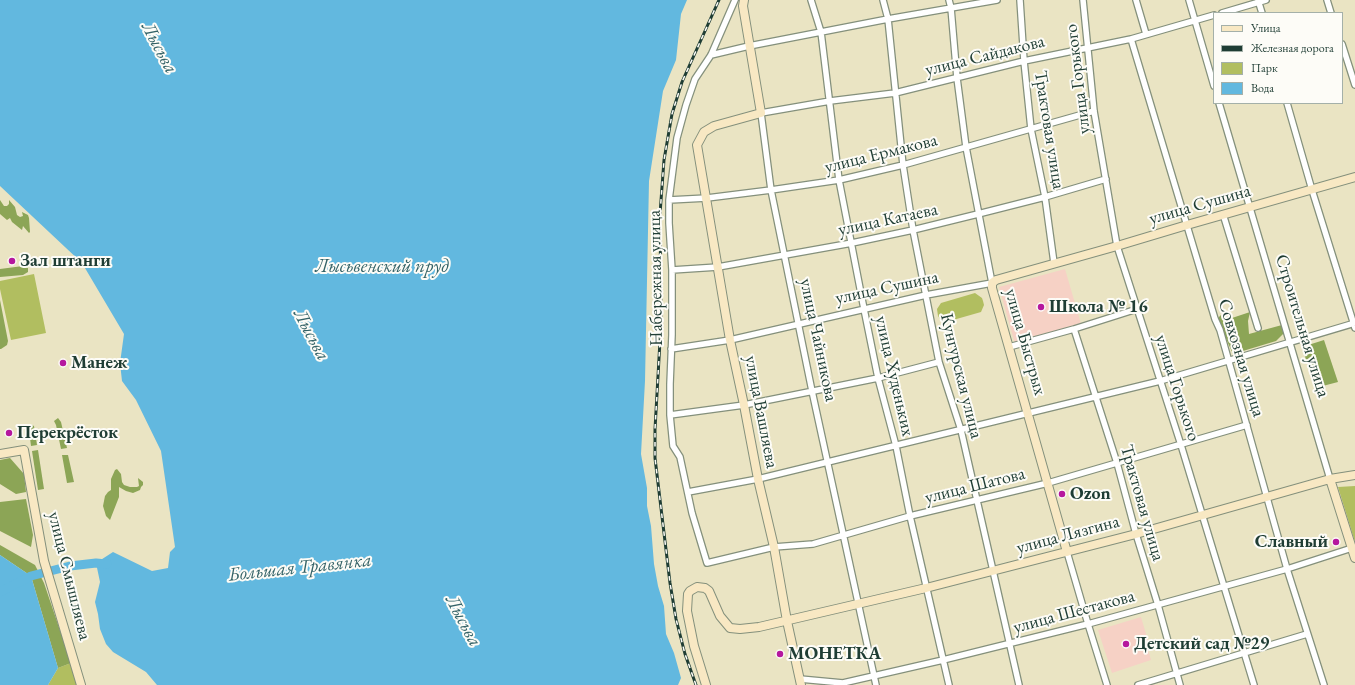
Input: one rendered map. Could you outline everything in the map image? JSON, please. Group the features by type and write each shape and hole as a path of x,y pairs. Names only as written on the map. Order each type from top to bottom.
{"street":[{"name":"Набережная улица","path":"707,563 692,513 680,457 672,446 670,415 672,270 669,200 677,138 686,106 695,79 711,56 735,0"},
{"name":"улица Чайникова","path":"744,0 742,6 761,113 771,190 812,391 876,685"},
{"name":"улица Худеньких","path":"811,0 821,32 839,180 864,309 878,378 896,446 910,516 949,685"},
{"name":"Кунгурская улица","path":"883,0 888,19 894,92 913,230 939,362 961,430 1019,685"},
{"name":"улица Быстрых","path":"949,0 966,147 992,288 1067,552 1107,685"},
{"path":"711,56 749,46 997,0"},
{"name":"Трактовая улица","path":"1020,0 1031,129 1045,197 1054,263"},
{"name":"улица Горького","path":"1083,0 1094,111 1118,246 1181,445 1254,685"},
{"path":"1136,0 1146,34"},
{"path":"1189,0 1213,83"},
{"path":"1225,12 1258,1 1266,0"},
{"path":"1327,0 1332,12"},
{"path":"1258,1 1262,12"},
{"name":"улица Сайдакова","path":"761,113 894,92 1024,61 1131,38 1213,15"},
{"name":"Совхозная улица","path":"1131,38 1215,319 1220,330 1286,569 1324,685"},
{"path":"1343,46 1353,69 1355,85"},
{"name":"Строительная улица","path":"1219,104 1330,479 1355,558"},
{"path":"688,492 758,479 1160,381 1354,325 1287,104"},
{"name":"улица Ермакова","path":"669,200 707,198 839,180 903,165 1094,111"},
{"name":"улица Вашляева","path":"761,113 714,126 704,132 697,145 730,340 758,479 774,547 800,682"},
{"name":"улица Сушина","path":"671,349 730,340 926,295 992,283 996,280 1054,263 1118,246 1355,177"},
{"name":"улица Катаева","path":"672,270 718,267 852,243 978,214 1045,197 1106,179"},
{"path":"1224,214 1258,328"},
{"path":"1009,347 1074,329 1137,309"},
{"name":"Трактовая улица","path":"1074,329 1117,463 1180,685"},
{"path":"670,415 744,405 878,378 939,362"},
{"name":"улица Шатова","path":"707,563 774,547 813,544 910,516 1048,483 1247,426"},
{"name":"улица Смышляева","path":"0,454 24,450 44,561 81,685"},
{"name":"улица Лязгина","path":"706,685 694,646 688,618 687,599 690,591 697,587 705,588 709,591 720,616 730,628 740,629 759,627 994,571 1136,534 1330,479 1355,475"},
{"name":"улица Шестакова","path":"800,682 843,683 1009,644 1158,605 1286,569 1352,548"},
{"path":"1138,685 1307,634"}],"shaded area":[{"name":"Школа № 16","path":"1065,269 1081,324 1015,344 999,287"},
{"name":"Детский сад №29","path":"1141,617 1149,644 1147,645 1151,660 1112,673 1098,630"}],"green space":[{"path":"0,200 4,206 7,206 9,204 9,200 15,207 17,215 20,217 23,216 22,212 28,215 29,233 23,226 22,230 12,222 10,218 7,220 0,214"},
{"path":"23,266 28,268 28,272 23,275 0,277 0,269"},
{"path":"34,274 46,333 11,340 0,289 0,281"},
{"path":"975,293 982,298 983,301 984,305 981,312 946,322 940,319 937,309 941,303"},
{"path":"0,300 8,341 7,345 1,349 0,349"},
{"path":"1250,312 1248,321 1249,334 1282,325 1285,332 1276,341 1233,354 1217,319 1221,315 1226,320"},
{"path":"1324,340 1338,382 1315,388 1302,347"},
{"path":"58,418 61,422 67,448 61,449 54,421"},
{"path":"30,424 34,426 37,445 31,446 29,430"},
{"path":"38,450 44,489 38,490 32,451"},
{"path":"62,455 68,455 74,482 67,483"},
{"path":"10,458 24,474 26,492 16,494 0,484 0,460"},
{"path":"117,469 121,474 124,485 130,487 139,486 138,478 143,482 143,485 140,490 133,493 119,487 119,497 110,520 106,516 103,506 105,496 111,490 111,479 115,470"},
{"path":"1355,486 1355,542 1338,487"},
{"path":"26,499 33,535 31,547 0,531 0,502"},
{"path":"0,545 35,565 44,583 71,663 58,668 31,576 0,555"},
{"path":"71,663 77,685 48,685 58,668"}],"water":[{"name":"Лысьвенский пруд","path":"0,0 687,0 681,14 676,60 663,91 649,181 645,381 641,454 647,488 647,506 651,526 654,564 658,586 664,606 666,634 674,653 681,678 678,685 157,685 146,672 113,652 106,644 100,629 95,602 100,582 96,563 113,552 152,571 168,568 170,552 175,547 161,451 136,400 122,381 120,363 124,334 82,263 0,186"},
{"path":"0,555 31,576 58,668 48,685 0,685"}],"waterway":[{"name":"Большая Травянка","path":"0,592 31,576 70,566 96,563 107,564"}],"railway":[{"path":"696,685 685,654 676,619 670,583 655,458 655,429 661,323 660,214 664,160 672,114 682,82 719,0"}],"place":[{"name":"Зал штанги","path":"12,261"},
{"name":"Школа № 16","path":"1041,307"},
{"name":"Манеж","path":"63,363"},
{"name":"Перекрёсток","path":"9,433"},
{"name":"Ozon","path":"1062,494"},
{"name":"Славный","path":"1336,542"},
{"name":"Детский сад №29","path":"1126,644"},
{"name":"МОНЕТКА","path":"780,654"}],"water label":[{"name":"Лысьва","path":"159,48"},
{"name":"Лысьва","path":"311,335"},
{"name":"Лысьва","path":"463,621"}]}
